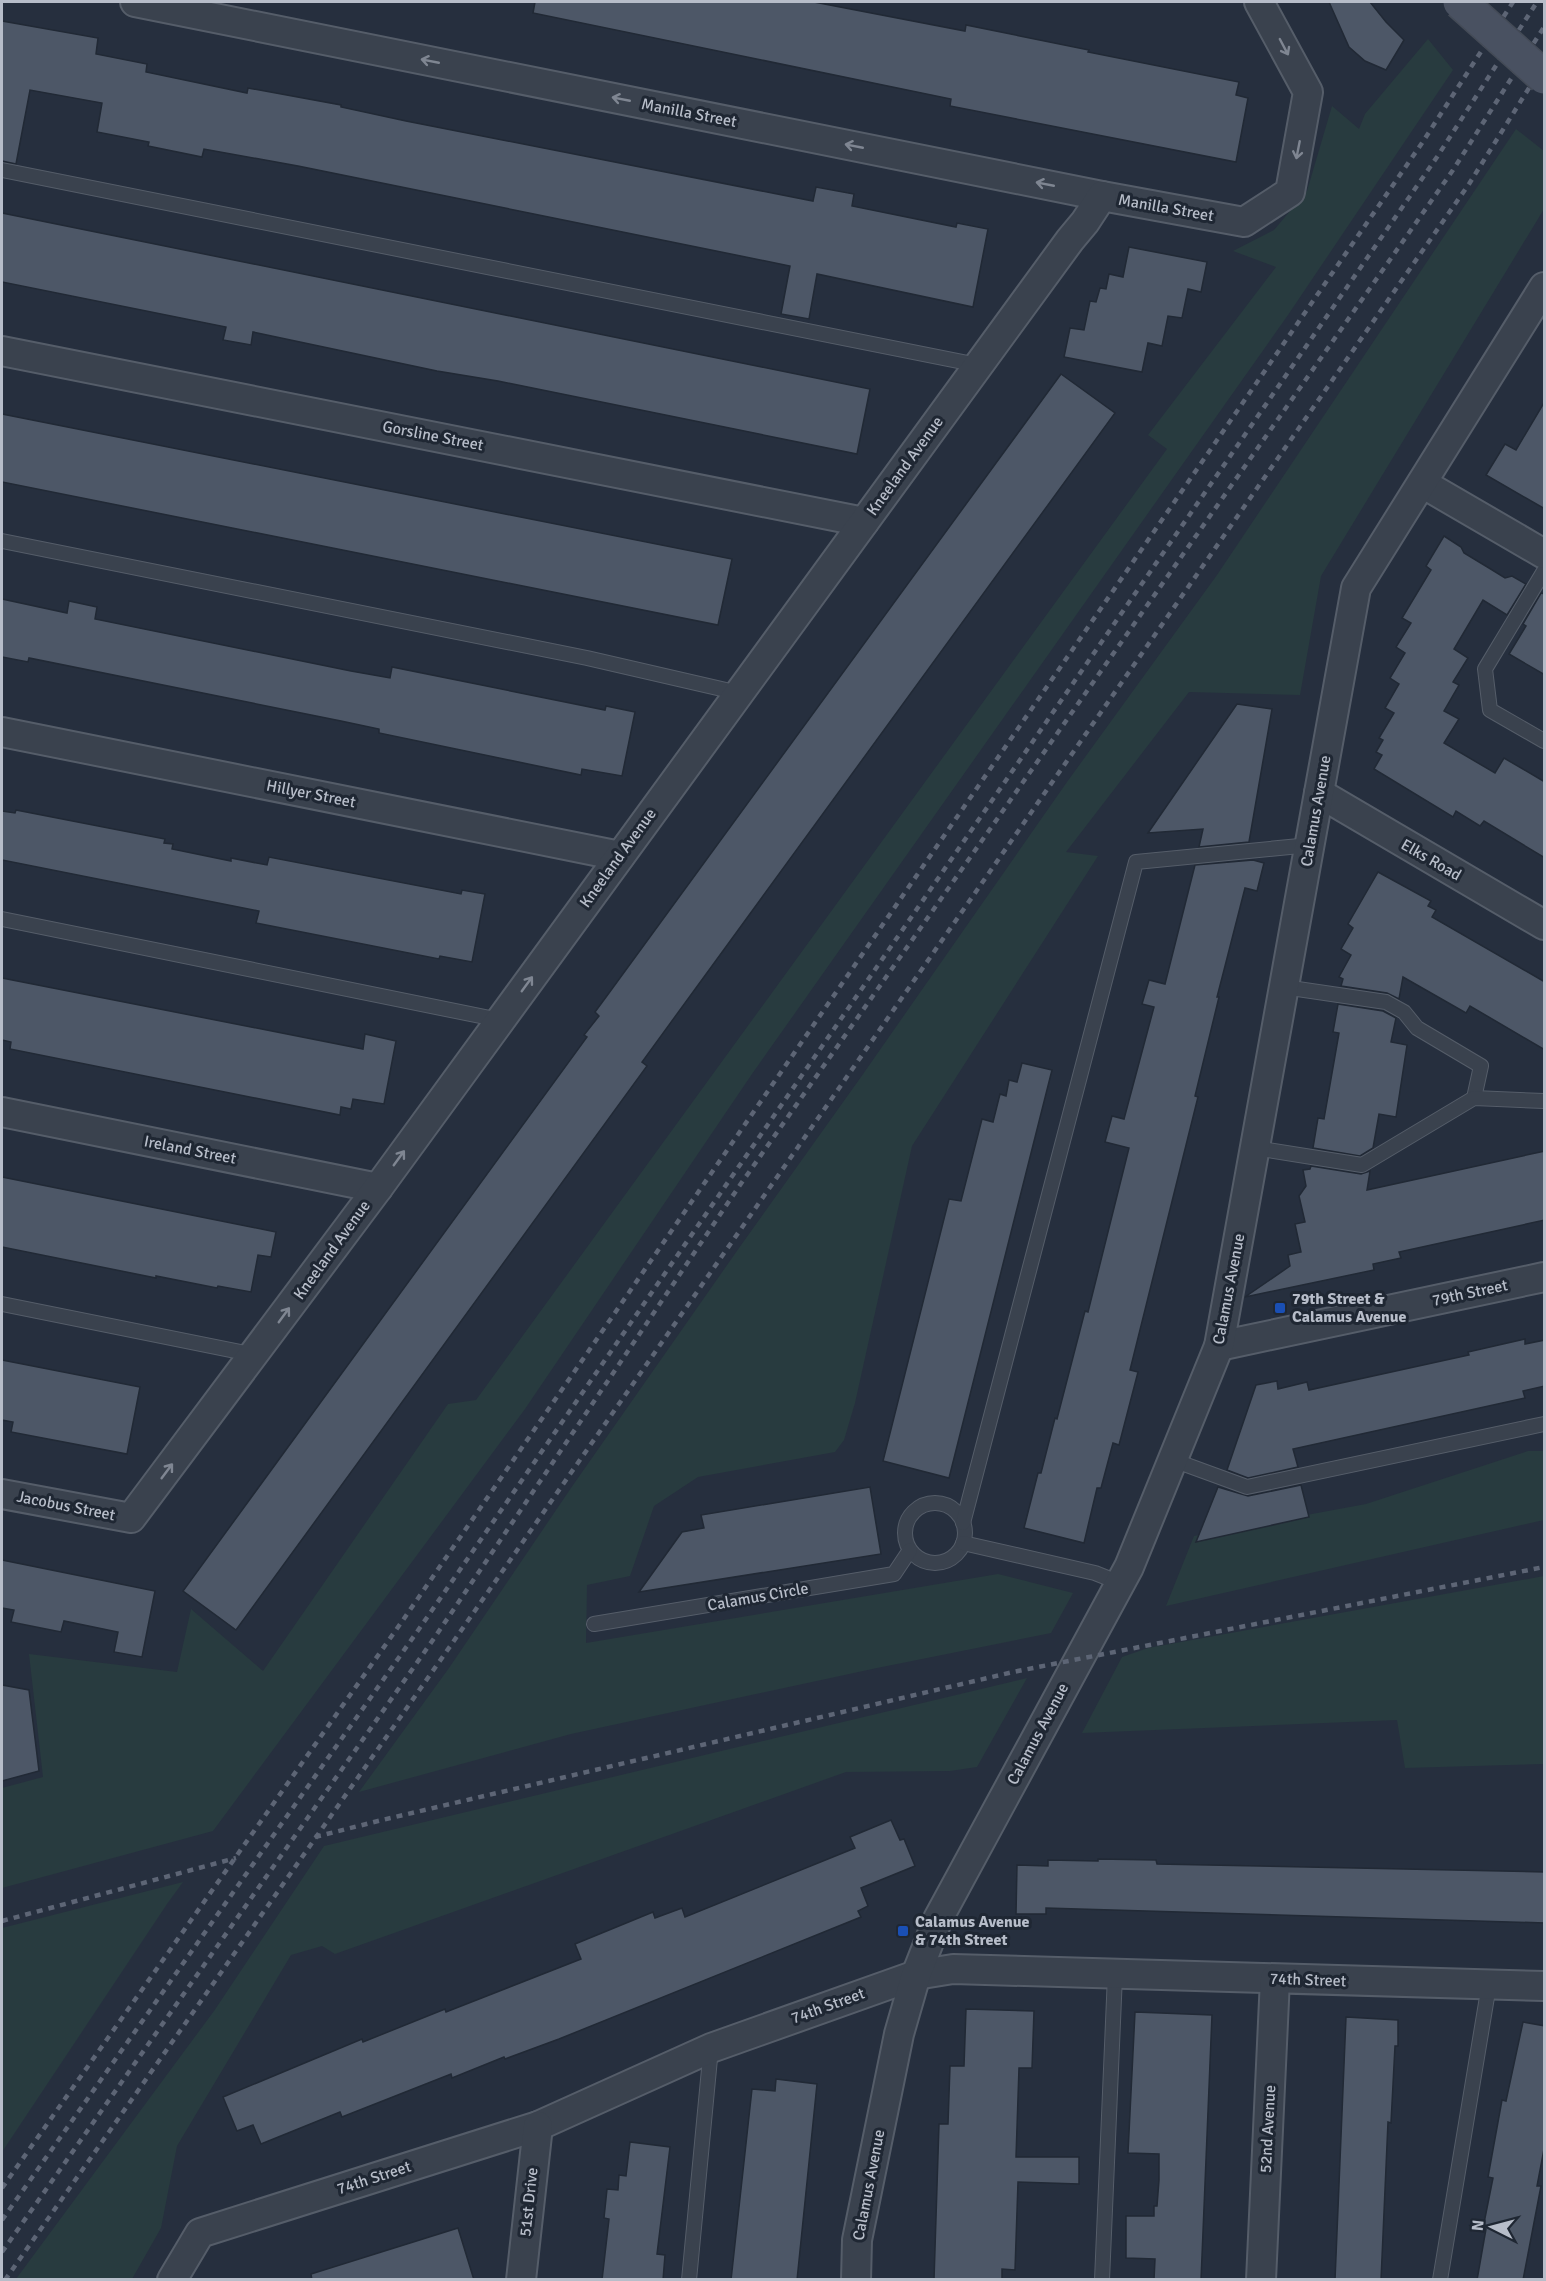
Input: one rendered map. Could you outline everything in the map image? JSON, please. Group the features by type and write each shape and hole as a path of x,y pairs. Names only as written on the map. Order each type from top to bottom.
{"main road":[{"path":"1460,2 1545,77"}],"street":[{"name":"Manilla Street","path":"135,2 1102,196 1244,222 1290,192 1308,92 1259,2"},
{"name":"Kneeland Avenue","path":"131,1518 378,1188 1102,196"},
{"name":"Calamus Avenue","path":"856,2280 857,2240 899,2034 916,1975 938,1919 1129,1566 1220,1346 1356,588 1545,287"},
{"name":"Gorsline Street","path":"2,351 864,522"},
{"path":"1422,483 1545,554"},
{"name":"Hillyer Street","path":"2,732 620,856"},
{"name":"Elks Road","path":"1319,793 1545,925"},
{"name":"Ireland Street","path":"2,1112 378,1188"},
{"name":"79th Street","path":"1220,1346 1545,1277"},
{"name":"Jacobus Street","path":"2,1494 131,1518"},
{"name":"74th Street","path":"172,2280 200,2233 538,2126 711,2048 916,1975 953,1969 1545,1986"},
{"name":"52nd Avenue","path":"1261,2280 1275,1979"},
{"name":"51st Drive","path":"521,2280 538,2126"}],"lane":[{"path":"2,170 978,365"},
{"path":"2,541 586,658 739,693"},
{"path":"1545,571 1485,669 1490,710 1545,741"},
{"path":"963,1523 1136,862 1310,845"},
{"path":"2,919 500,1020"},
{"path":"1284,987 1386,1002 1404,1012 1417,1028 1481,1066 1474,1098"},
{"path":"1255,1149 1362,1165 1474,1098 1545,1101"},
{"path":"2,1304 255,1355"},
{"path":"1173,1460 1247,1487 1545,1424"},
{"path":"925,1504 944,1504 952,1508 963,1523 965,1533 963,1543 952,1558 934,1564 916,1557 910,1550 905,1542 906,1523 917,1508 925,1504"},
{"path":"963,1543 1095,1573 1120,1583"},
{"name":"Calamus Circle","path":"594,1624 894,1574 910,1550"},
{"path":"1102,2280 1115,1975"},
{"path":"1440,2280 1489,1985"},
{"path":"689,2280 711,2048"}],"green space":[{"path":"1428,39 1453,70 1288,315 752,1074 525,1409 213,1831 2,1888 2,1788 43,1777 29,1654 177,1672 191,1609 263,1671 448,1404 476,1400 1167,449 1148,435 1276,267 1233,251 1274,230 1307,191 1332,106 1359,129 1365,114"},
{"path":"1516,129 1544,151 1544,209 1321,576 1300,695 1189,692 1066,852 1098,856 912,1146 855,1403 844,1440 835,1452 698,1477 654,1506 630,1576 587,1585 586,1643 998,1574 1073,1593 1051,1633 571,1734 359,1792 449,1668 571,1488 1067,782 1217,575"},
{"path":"1528,1451 1544,1451 1544,1520 1166,1606 1194,1536 1366,1504"},
{"path":"1544,1576 1544,1764 1405,1768 1397,1720 1082,1733 1122,1657 1148,1648"},
{"path":"1027,1678 977,1767 950,1771 846,1772 335,1954 322,1946 291,1955 177,2146 161,2228 132,2279 16,2279 214,2011 324,1846"},
{"path":"183,1882 167,1904 2,2152 2,1928"}],"building":[{"path":"535,2 814,2 965,31 966,25 1239,82 1236,95 1248,98 1236,162 950,106 951,99 533,13"},
{"path":"1329,2 1370,2 1404,40 1386,70 1365,61 1349,47"},
{"path":"2,21 98,38 96,54 147,64 146,72 247,93 248,88 341,105 341,107 406,121 813,201 816,187 854,194 852,206 956,227 957,223 988,229 973,307 817,274 809,319 781,314 790,266 298,166 204,149 202,157 148,146 149,142 97,132 102,103 30,90 16,164 2,161"},
{"path":"2,213 870,389 857,454 253,332 251,345 223,340 226,327 2,282"},
{"path":"1129,247 1207,262 1201,292 1188,289 1182,318 1168,316 1162,346 1148,343 1142,372 1064,357 1070,328 1084,330 1090,301 1096,302 1100,288 1106,289 1109,274 1123,277"},
{"path":"1061,374 1115,413 642,1062 647,1066 236,1630 183,1591 587,1037 584,1035 599,1016 595,1012"},
{"path":"1545,401 1545,509 1486,475 1505,444 1516,450"},
{"path":"2,414 732,559 718,625 2,482"},
{"path":"1444,536 1461,547 1464,553 1505,578 1512,576 1526,584 1507,615 1483,600 1454,649 1468,658 1453,682 1459,685 1444,711 1459,719 1444,743 1495,773 1504,758 1545,782 1545,858 1484,821 1480,826 1456,811 1453,817 1374,769 1382,755 1376,752 1383,740 1379,738 1394,713 1385,708 1399,684 1390,678 1405,653 1396,647 1411,623 1402,618 1431,570 1426,566"},
{"path":"1541,593 1545,594 1545,675 1509,654 1526,626 1523,624"},
{"path":"2,599 67,613 69,601 97,607 95,619 351,671 390,678 392,667 605,710 606,706 635,712 622,776 582,769 581,775 379,733 379,729 341,721 29,658 28,662 2,657"},
{"path":"1237,704 1272,709 1249,842 1199,847 1203,829 1148,833"},
{"path":"16,810 165,839 164,843 173,844 172,849 231,861 231,858 267,865 269,857 461,894 462,890 485,894 472,962 440,956 439,959 256,923 259,911 2,860 2,811 15,813"},
{"path":"1253,860 1264,863 1257,891 1245,888 1217,997 1219,997 1195,1096 1198,1097 1130,1370 1138,1372 1119,1445 1113,1443 1101,1488 1097,1488 1084,1543 1024,1528 1038,1473 1041,1473 1055,1418 1057,1419 1085,1311 1088,1312 1129,1148 1105,1142 1112,1116 1124,1119 1154,1007 1142,1004 1149,980 1165,984 1195,865"},
{"path":"1378,872 1431,901 1428,906 1436,910 1432,917 1545,982 1545,1050 1470,1006 1466,1013 1403,977 1399,999 1387,993 1341,986 1343,979 1339,977 1351,955 1341,949 1353,928 1348,924"},
{"path":"2,978 363,1049 365,1034 396,1041 384,1104 353,1099 351,1109 341,1107 340,1115 10,1049 11,1042 2,1040"},
{"path":"1338,1004 1383,1011 1396,1018 1391,1042 1407,1045 1396,1117 1379,1114 1373,1148 1360,1156 1313,1148 1318,1118 1324,1119 1339,1033 1333,1032"},
{"path":"1022,1063 1052,1070 949,1478 883,1461 949,1199 961,1201 982,1119 993,1122 1000,1094 1006,1096 1009,1080 1017,1082"},
{"path":"1545,1151 1545,1220 1399,1252 1401,1258 1373,1264 1374,1270 1245,1297 1290,1266 1288,1255 1301,1252 1295,1224 1305,1222 1299,1196 1306,1186 1303,1170 1310,1169 1311,1166 1361,1174 1370,1171 1367,1190"},
{"path":"2,1177 276,1232 271,1257 258,1255 251,1292 156,1276 156,1278 2,1247"},
{"path":"1525,1339 1525,1344 1545,1340 1545,1386 1523,1391 1525,1398 1293,1449 1298,1467 1248,1478 1227,1470 1256,1385 1277,1381 1278,1389 1307,1382 1309,1390 1469,1355 1468,1352"},
{"path":"2,1360 140,1387 127,1454 11,1432 13,1422 2,1420"},
{"path":"1301,1485 1309,1517 1196,1542 1218,1487 1248,1496"},
{"path":"870,1487 881,1554 639,1592 682,1532 704,1528 701,1515"},
{"path":"2,1560 155,1591 142,1657 114,1652 118,1632 64,1621 61,1632 11,1622 14,1610 2,1608"},
{"path":"2,1685 29,1690 39,1771 2,1781"},
{"path":"891,1820 900,1840 904,1839 915,1866 861,1888 868,1906 858,1911 861,1917 559,2039 505,2059 504,2057 452,2078 451,2074 342,2117 340,2112 261,2144 253,2125 237,2131 223,2097 362,2039 363,2042 445,2009 446,2012 581,1959 575,1944 653,1912 655,1918 682,1908 685,1917 855,1848 850,1837"},
{"path":"1098,1859 1156,1860 1157,1864 1545,1872 1545,1923 1046,1908 1046,1914 1016,1914 1017,1865 1048,1866 1048,1860 1098,1861"},
{"path":"966,2009 1034,2011 1032,2068 1019,2068 1016,2157 1079,2157 1079,2184 1018,2182 1015,2270 1002,2269 1002,2280 934,2280 939,2124 948,2124 950,2066 964,2066"},
{"path":"1135,2012 1212,2015 1201,2280 1154,2280 1155,2259 1126,2258 1126,2216 1154,2216 1159,2180 1159,2154 1128,2153"},
{"path":"1346,2017 1398,2020 1391,2123 1388,2122 1381,2280 1335,2280"},
{"path":"1523,2022 1545,2026 1545,2144 1537,2186 1541,2186 1523,2280 1477,2280 1486,2229 1483,2228 1493,2178 1488,2177 1502,2100 1506,2101"},
{"path":"776,2079 817,2084 797,2280 731,2280 752,2089 775,2091"},
{"path":"630,2142 670,2147 657,2254 665,2255 663,2280 602,2280 609,2219 604,2218 607,2189 618,2190 619,2175 626,2176"},
{"path":"458,2228 474,2280 312,2280 311,2274"}],"railway":[{"path":"2,2188 403,1620 1422,143 1513,2"},
{"path":"2,2220 419,1629 1437,157 1537,2"},
{"path":"2,2252 435,1637 740,1185 1453,170 1544,27"},
{"path":"5,2280 451,1645 1469,184 1544,64"},
{"path":"315,1837 1013,1672 1544,1567"},
{"path":"2,1921 236,1858"}],"place":[{"name":"79th Street & Calamus Avenue","path":"1280,1308"},
{"name":"Calamus Avenue & 74th Street","path":"903,1931"}]}
